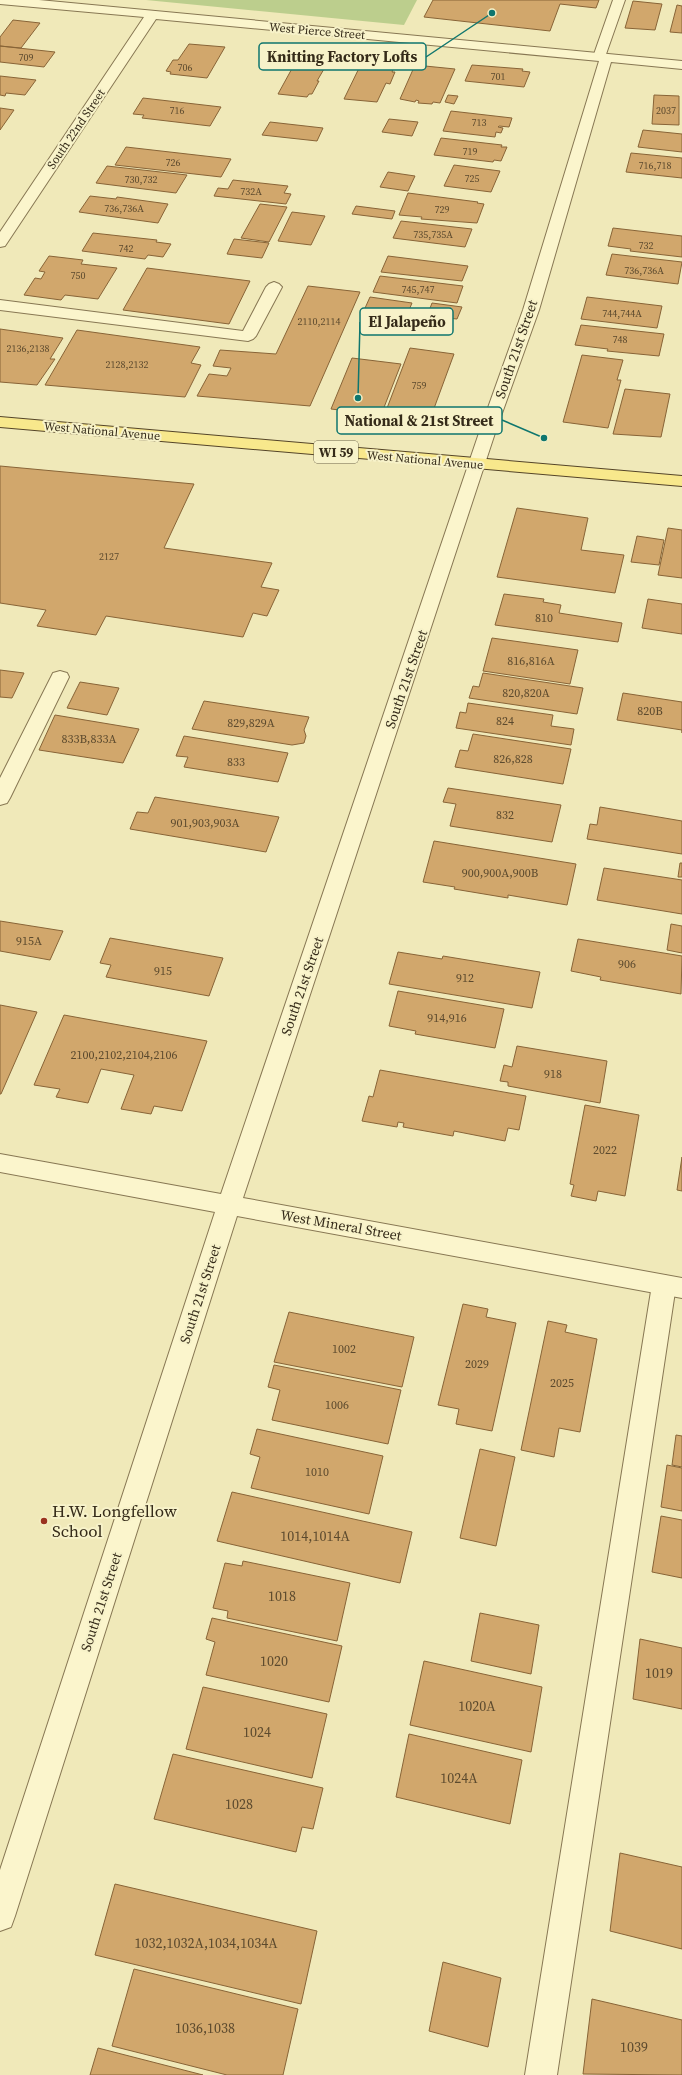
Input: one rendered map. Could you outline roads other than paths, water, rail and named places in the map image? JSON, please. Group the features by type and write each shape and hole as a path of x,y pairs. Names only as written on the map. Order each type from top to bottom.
{"main road":[{"name":"West National Avenue","path":"0,422 682,481"}],"street":[{"name":"West Pierce Street","path":"0,0 682,65"},
{"name":"South 21st Street","path":"0,1916 229,1205 478,464 488,430 531,310 619,0"},
{"name":"South 22nd Street","path":"0,243 152,15"},
{"path":"0,305 248,336 274,287"},
{"path":"0,798 60,677"},
{"name":"West Mineral Street","path":"0,1163 673,1286"},
{"path":"541,2075 673,1286"}],"place":[{"name":"Knitting Factory Lofts","path":"492,13"},
{"name":"El Jalapeño","path":"358,398"},
{"name":"National & 21st Street","path":"544,438"},
{"name":"H.W. Longfellow School","path":"44,1521"}]}
